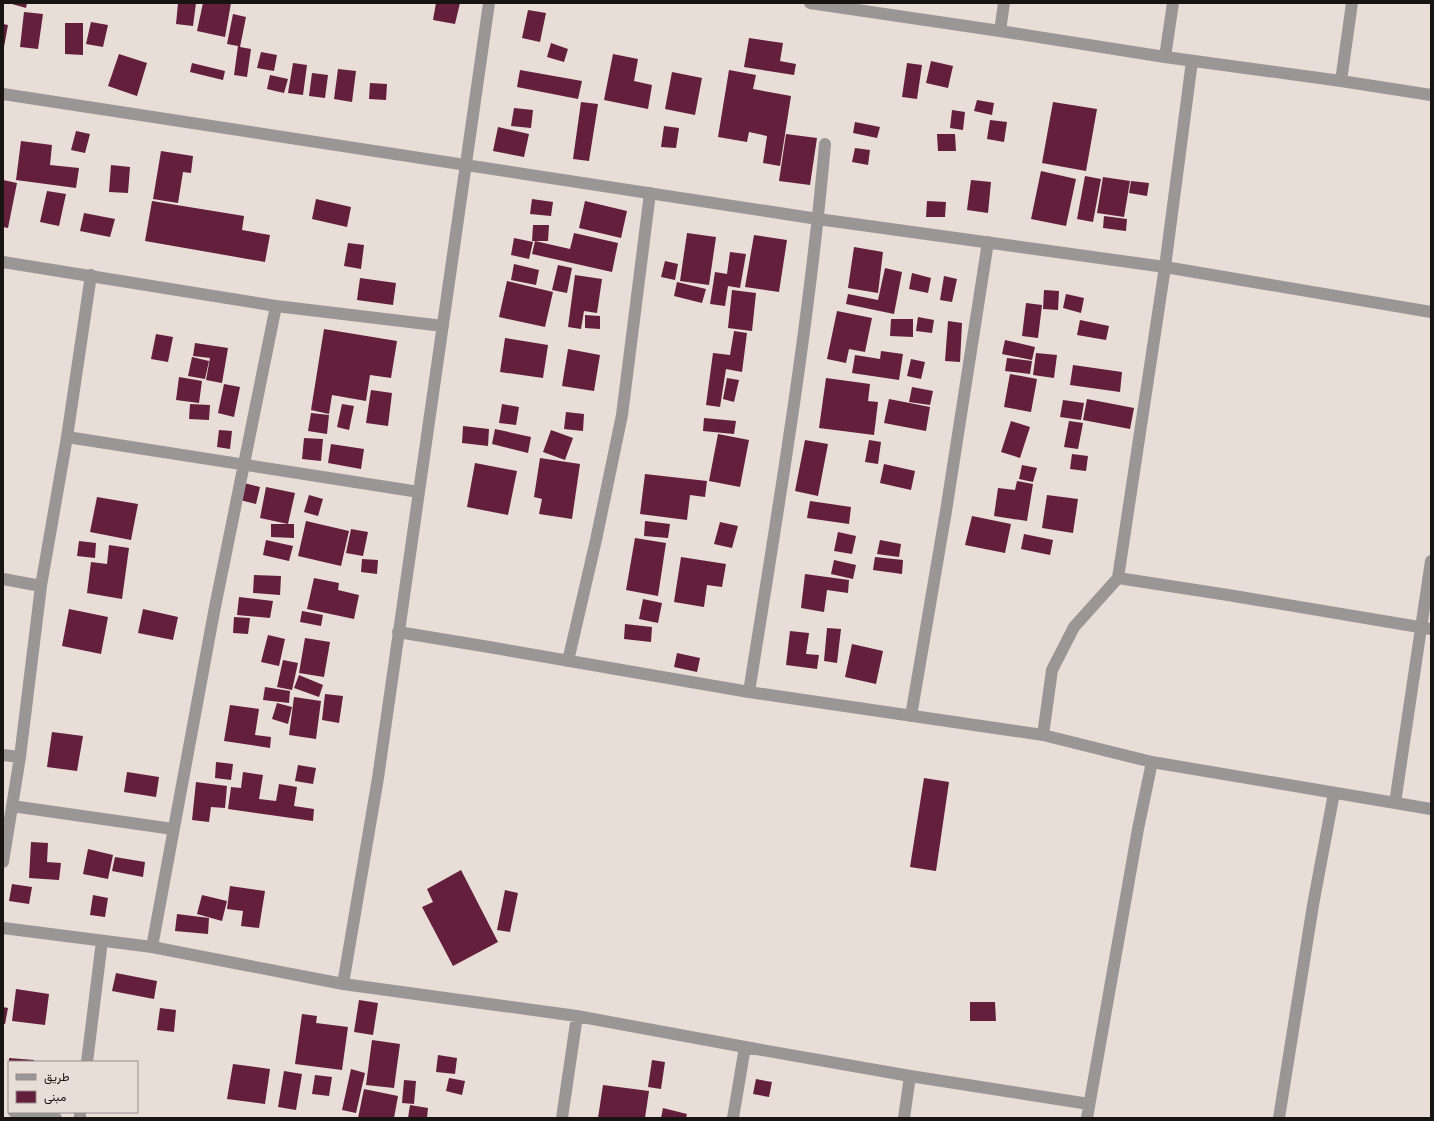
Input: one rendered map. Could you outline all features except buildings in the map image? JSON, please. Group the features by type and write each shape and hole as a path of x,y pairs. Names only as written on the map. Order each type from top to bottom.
{"street":[{"path":"343,984 378,778 398,632 444,326 465,164 489,3"},
{"path":"810,3 1165,57 1431,95"},
{"path":"1000,31 1004,3"},
{"path":"1165,57 1173,3"},
{"path":"1341,81 1352,3"},
{"path":"1043,735 1052,670 1074,627 1118,578 1165,267 1192,61"},
{"path":"3,94 818,219 1165,267 1431,312"},
{"path":"750,692 788,445 818,219 825,144"},
{"path":"568,661 596,540 622,415 650,193"},
{"path":"911,716 946,511 988,242"},
{"path":"3,262 276,306 444,326"},
{"path":"3,862 20,757 40,586 67,437 91,275"},
{"path":"152,947 214,612 276,306"},
{"path":"67,437 419,492"},
{"path":"1395,803 1426,628 1431,561"},
{"path":"1118,578 1228,594 1426,628"},
{"path":"3,579 40,586"},
{"path":"398,632 750,692 1043,735 1152,762 1431,809"},
{"path":"3,755 20,757"},
{"path":"1087,1118 1138,829 1152,762"},
{"path":"1279,1118 1313,905 1334,793"},
{"path":"12,806 173,829"},
{"path":"3,928 152,947 343,984 577,1016 910,1076 1089,1104"},
{"path":"86,1061 102,941"},
{"path":"562,1118 577,1016"},
{"path":"733,1118 745,1047"},
{"path":"904,1118 910,1076"},
{"path":"21,1113 56,1118"}]}
